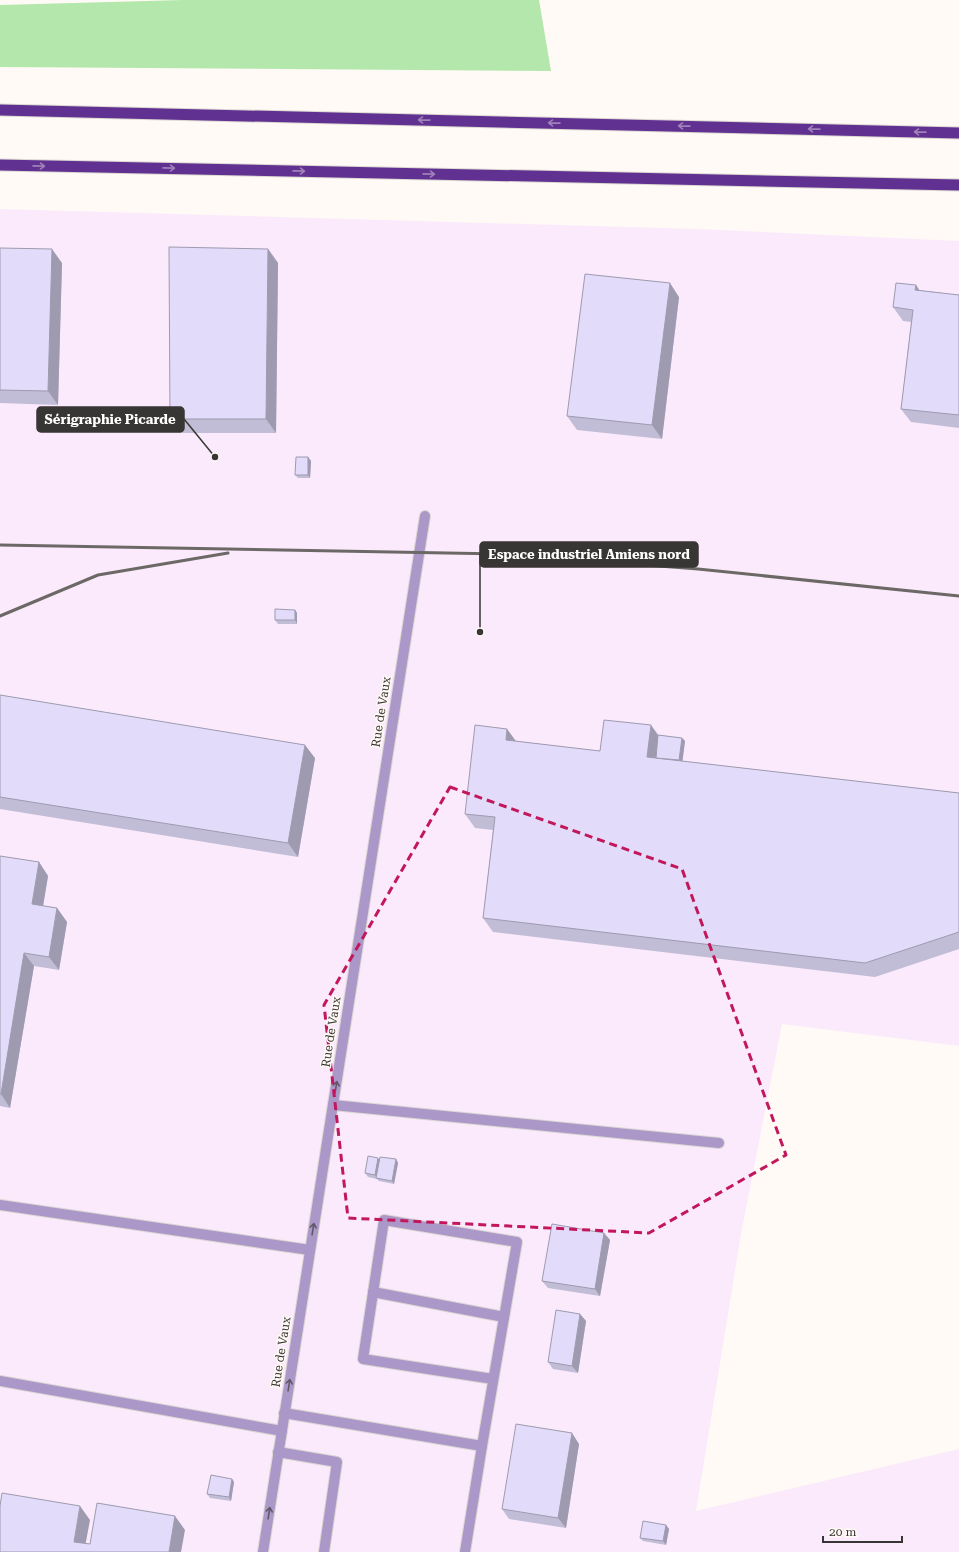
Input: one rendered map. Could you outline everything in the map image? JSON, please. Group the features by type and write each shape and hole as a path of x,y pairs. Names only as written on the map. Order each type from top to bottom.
{"highway":[{"path":"0,110 959,133"},
{"path":"0,165 959,185"}],"street":[{"name":"Rue de Vaux","path":"263,1552 425,516"},
{"path":"333,1105 719,1143"},
{"path":"0,1205 310,1250"},
{"path":"465,1552 517,1242 384,1220 363,1359 493,1380"},
{"path":"373,1292 504,1317"},
{"path":"0,1381 282,1431"},
{"path":"284,1413 482,1446"},
{"path":"278,1452 337,1462 324,1552"}],"highlighted area":[{"path":"450,787 682,869 786,1155 649,1233 348,1218 324,1005"}],"shaded area":[{"path":"0,209 697,229 959,241 959,1046 782,1024 741,1234 696,1511 959,1449 959,1552 0,1552"}],"green space":[{"path":"183,0 539,0 551,71 0,67 0,5"}],"building":[{"path":"169,247 268,249 266,419 170,419"},
{"path":"0,248 52,249 48,391 0,390"},
{"path":"585,274 670,283 652,425 567,416"},
{"path":"896,283 916,285 915,290 959,295 959,415 901,409 913,310 893,307"},
{"path":"296,457 308,457 308,475 295,475"},
{"path":"275,609 295,610 295,620 275,620"},
{"path":"0,695 305,745 288,843 0,797"},
{"path":"604,720 651,725 647,757 959,793 959,932 865,963 483,918 495,817 465,814 475,725 507,729 506,740 600,751"},
{"path":"658,735 682,738 679,760 656,758"},
{"path":"0,856 39,862 32,904 57,908 49,957 24,953 1,1094 0,1094"},
{"path":"368,1156 378,1158 375,1175 365,1173"},
{"path":"380,1157 396,1159 392,1181 376,1178"},
{"path":"552,1224 604,1233 595,1289 542,1281"},
{"path":"556,1310 580,1314 572,1366 548,1362"},
{"path":"516,1424 572,1433 558,1518 502,1509"},
{"path":"211,1475 232,1479 229,1497 207,1494"},
{"path":"2,1493 80,1506 74,1542 90,1544 97,1503 175,1516 169,1552 0,1552 0,1506"},
{"path":"643,1521 666,1525 663,1541 640,1538"}],"railway":[{"path":"0,545 502,554 698,569 959,596"},
{"path":"0,616 98,575 228,553"}],"place":[{"name":"Sérigraphie Picarde","path":"215,457"},
{"name":"Espace industriel Amiens nord","path":"480,632"}]}
